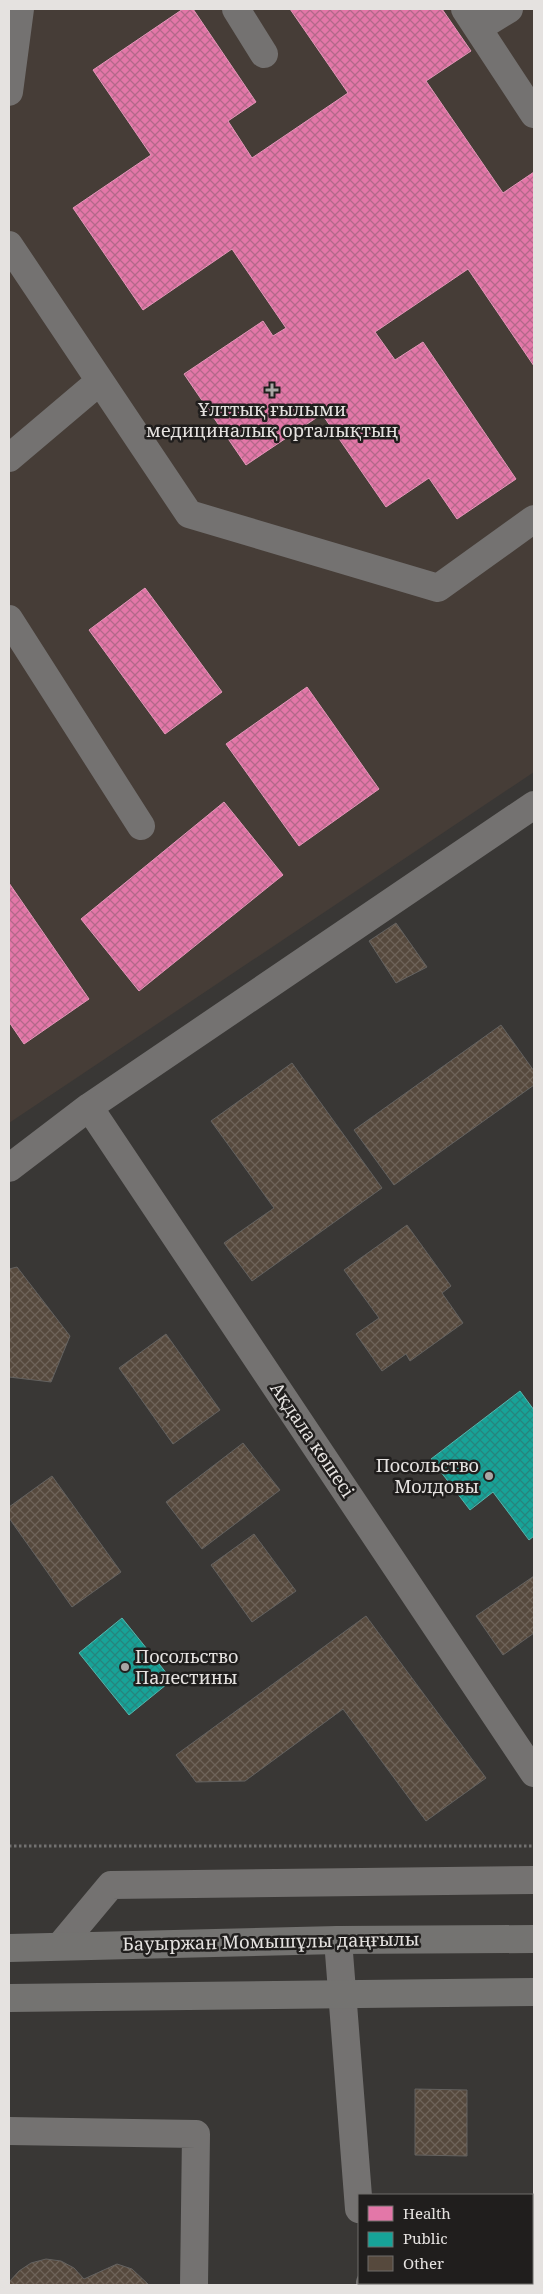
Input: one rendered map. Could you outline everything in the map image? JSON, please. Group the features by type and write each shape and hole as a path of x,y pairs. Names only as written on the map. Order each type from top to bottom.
{"main road":[{"name":"Бауыржан Момышұлы даңғылы","path":"9,1948 338,1940 534,1939"},
{"path":"9,1998 534,1992"}],"street":[{"path":"9,92 20,9"},
{"path":"236,9 264,54"},
{"path":"509,9 471,19 534,114"},
{"path":"9,245 189,514 438,588 534,519"},
{"path":"9,458 100,381"},
{"path":"9,619 142,826"},
{"path":"9,1168 89,1107 534,805"},
{"name":"Ақдала көшесі","path":"89,1107 534,1773"},
{"path":"60,1946 111,1885 534,1880"},
{"path":"338,1940 358,2197"},
{"path":"9,2131 196,2134 194,2285"}],"path":[{"path":"9,1846 534,1846"}],"shaded area":[{"name":"Ұлттық ғылыми медициналық орталықтың","path":"9,9 534,9 534,772 9,1123"}],"building: Health":[{"path":"183,9 193,9 256,102 228,121 252,158 348,93 290,9 442,9 471,51 426,81 503,193 534,172 534,366 468,269 375,332 395,360 423,342 516,479 457,519 429,478 386,507 322,414 246,465 184,374 263,321 273,336 286,328 232,249 143,310 73,208 151,155 93,70"},
{"path":"145,588 222,692 165,734 89,630"},
{"path":"307,687 379,789 299,846 226,744"},
{"path":"224,802 283,875 139,991 81,919"},
{"path":"9,883 89,999 24,1044 9,1022"}],"building: Public":[{"name":"Посольство Молдовы","path":"520,1391 534,1410 534,1536 529,1540 493,1492 470,1510 431,1459"},
{"name":"Посольство Палестины","path":"122,1618 172,1680 129,1715 79,1653"}],"building: Other":[{"path":"396,923 427,967 396,983 369,941"},
{"path":"501,1025 534,1071 534,1085 394,1185 354,1130"},
{"path":"292,1063 382,1188 252,1281 224,1243 274,1208 211,1121"},
{"path":"407,1225 451,1286 442,1293 463,1323 410,1361 406,1354 382,1371 356,1334 379,1318 344,1270"},
{"path":"17,1267 70,1336 51,1382 9,1377 9,1269"},
{"path":"166,1334 220,1410 173,1444 119,1368"},
{"path":"243,1443 280,1490 202,1549 166,1502"},
{"path":"52,1476 121,1572 72,1607 9,1518 9,1507"},
{"path":"254,1534 296,1591 252,1622 211,1565"},
{"path":"534,1576 534,1633 503,1655 476,1616"},
{"path":"366,1616 486,1778 426,1821 343,1709 245,1781 196,1782 176,1755"},
{"path":"415,2089 467,2090 467,2156 415,2155"},
{"path":"46,2259 61,2261 74,2268 84,2279 117,2264 132,2269 149,2285 9,2285 9,2282 19,2271 31,2263"}],"place":[{"name":"Ұлттық ғылыми медициналық орталықтың","path":"272,390"},
{"name":"Посольство Молдовы","path":"489,1476"},
{"name":"Посольство Палестины","path":"125,1667"}]}
